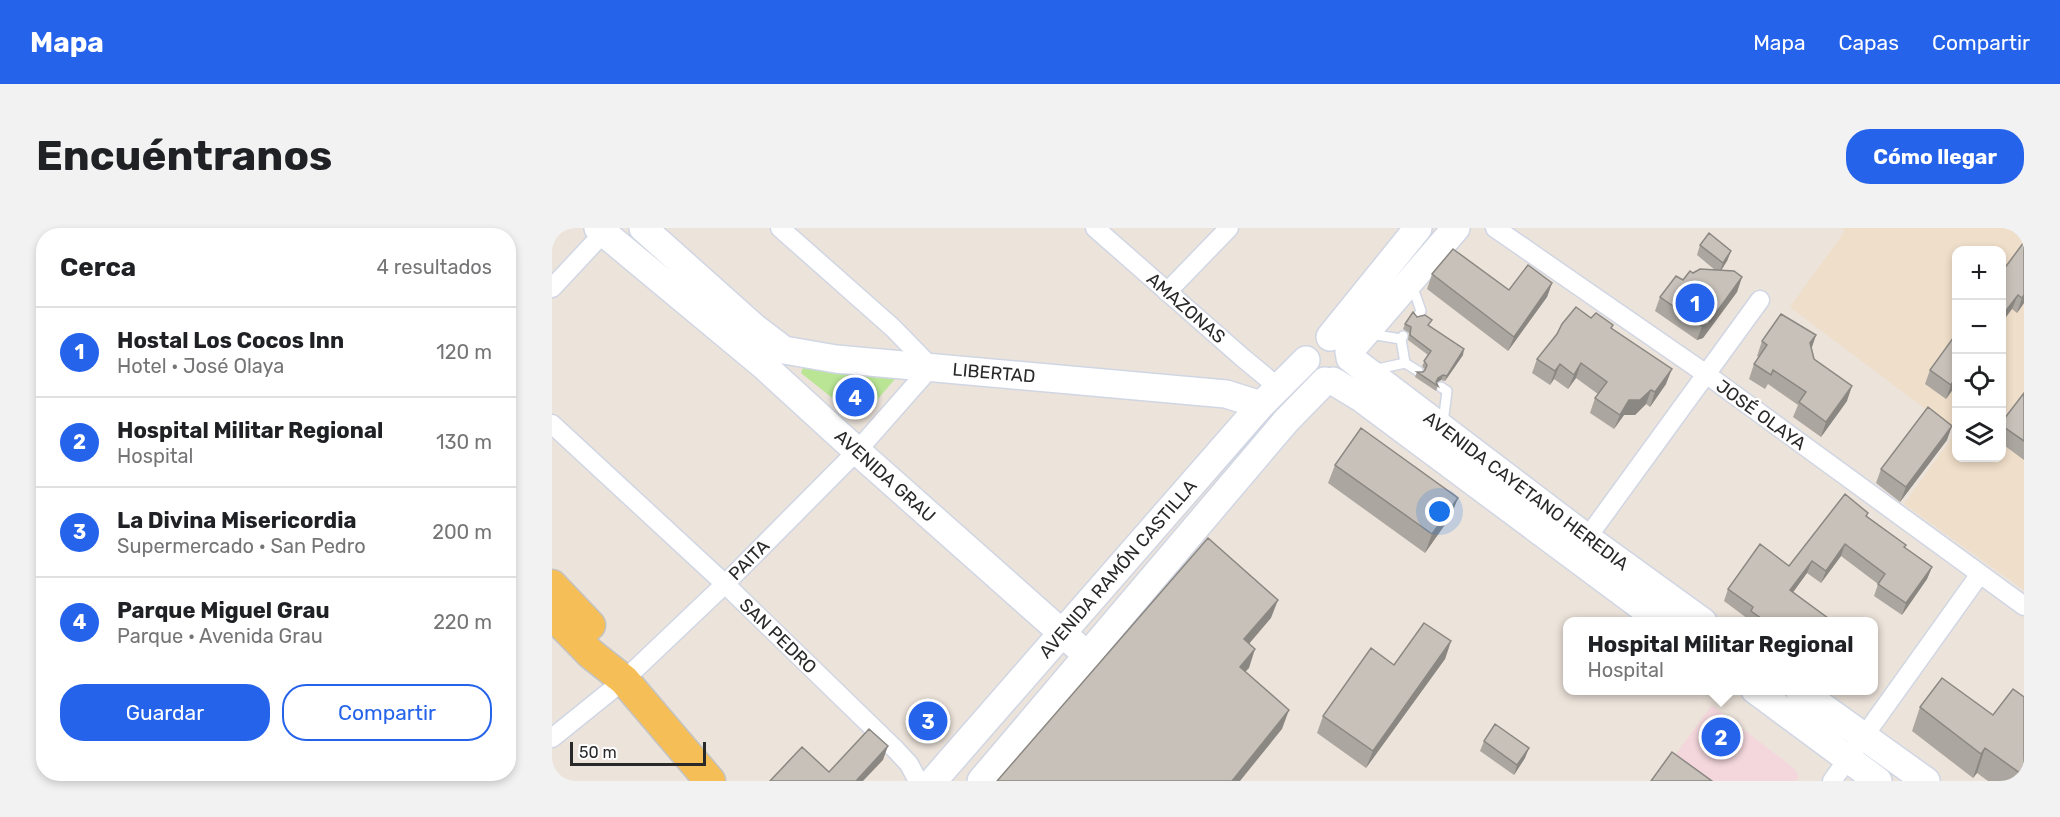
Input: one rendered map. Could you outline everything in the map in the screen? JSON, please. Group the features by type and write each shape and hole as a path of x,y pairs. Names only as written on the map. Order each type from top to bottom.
{"main road":[{"path":"643,228 755,328 784,350 836,359 931,367"},
{"path":"1352,350 1323,337 1312,343 1309,348 1307,366 1314,376 1329,381 1338,378 1347,370 1352,350 1418,228"},
{"path":"1352,350 1456,228"},
{"name":"AVENIDA GRAU","path":"603,230 763,364 857,451 1088,656"},
{"name":"AVENIDA CAYETANO HEREDIA","path":"1352,350 1443,429 1587,538 1697,617"},
{"name":"AVENIDA RAMÓN CASTILLA","path":"933,781 1269,396 1306,360"},
{"name":"LIBERTAD","path":"931,367 1269,396"},
{"name":"AVENIDA CAYETANO HEREDIA","path":"1329,381 1361,398 1657,617"},
{"name":"AVENIDA RAMÓN CASTILLA","path":"981,781 1286,421 1329,381"},
{"path":"552,585 610,646 624,680"},
{"path":"552,614 591,654 624,680 710,781"},
{"path":"1762,695 1878,781"},
{"path":"1806,695 1926,781"}],"street":[{"name":"LIBERTAD","path":"780,228 893,328 931,367"},
{"name":"AMAZONAS","path":"1095,228 1167,292 1269,396"},
{"path":"1167,292 1229,228"},
{"name":"JOSÉ OLAYA","path":"1495,228 1706,374 2024,606"},
{"path":"552,288 603,230"},
{"path":"1587,538 1761,300"},
{"name":"PAITA","path":"552,738 624,680 725,584 857,451 931,367"},
{"name":"SAN PEDRO","path":"552,424 725,584 896,750 909,764 918,781"},
{"path":"1832,781 1980,574"}],"lane":[{"path":"1411,280 1421,311 1418,316"},
{"path":"1352,350 1402,338 1405,363"},
{"path":"1352,350 1405,363 1418,371"},
{"path":"1441,387 1447,391 1443,429"}],"shaded area":[{"path":"1841,228 2024,228 2024,590 1904,504 1952,438 1952,462 2006,462 2006,246 1952,246 1952,429 1790,307 1845,231"},
{"path":"1712,705 1795,769 1799,777 1796,781 1656,781"}],"green space":[{"path":"805,362 900,373 860,420 801,373"}],"building":[{"path":"1709,233 1731,251 1723,263 1700,245"},
{"path":"2024,242 2024,295 2022,298 2018,295 2006,311 2006,300 2006,266"},
{"path":"1453,249 1509,290 1528,265 1552,283 1514,337 1432,274"},
{"path":"1700,269 1734,271 1742,277 1708,324 1702,326 1660,297 1676,276 1683,280 1690,271 1693,273"},
{"path":"1576,307 1591,318 1596,313 1613,325 1611,328 1672,369 1655,392 1651,390 1640,400 1629,400 1620,415 1595,398 1607,382 1581,363 1574,375 1560,364 1555,371 1537,359"},
{"path":"1413,312 1417,317 1425,315 1432,320 1428,325 1464,349 1447,376 1443,375 1438,378 1436,382 1438,386 1417,372 1425,370 1427,365 1424,361 1431,351 1410,335 1411,327 1405,324"},
{"path":"1781,314 1816,335 1810,343 1814,359 1852,386 1826,422 1799,402 1806,392 1773,370 1771,375 1754,364 1767,345 1762,341"},
{"path":"1952,340 1951,385 1930,370"},
{"path":"2024,393 2024,441 2006,428 2006,416"},
{"path":"1928,407 1952,426 1906,487 1881,469"},
{"path":"1361,428 1458,498 1432,534 1335,465"},
{"path":"1845,494 1868,513 1866,516 1932,567 1906,603 1878,584 1885,574 1845,544 1826,571 1812,561 1790,590 1827,617 1759,617 1751,611 1753,607 1728,589 1760,544 1789,566"},
{"path":"1208,538 1278,600 1244,639 1255,649 1240,667 1289,710 1232,781 997,781"},
{"path":"1424,623 1451,641 1373,751 1323,716 1371,648 1394,665"},
{"path":"1942,678 1993,715 2013,689 2024,697 2024,776 1985,748 1981,754 1920,707"},
{"path":"1495,724 1529,748 1517,765 1484,741"},
{"path":"869,729 888,746 856,781 770,781 802,747 829,772"},
{"path":"1672,752 1712,781 1651,781"}],"place":[{"name":"Hostal Los Cocos Inn","path":"1695,303"},
{"name":"Parque Miguel Grau","path":"855,397"},
{"name":"La Divina Misericordia","path":"928,721"},
{"name":"Hospital Militar Regional","path":"1721,737"}]}
